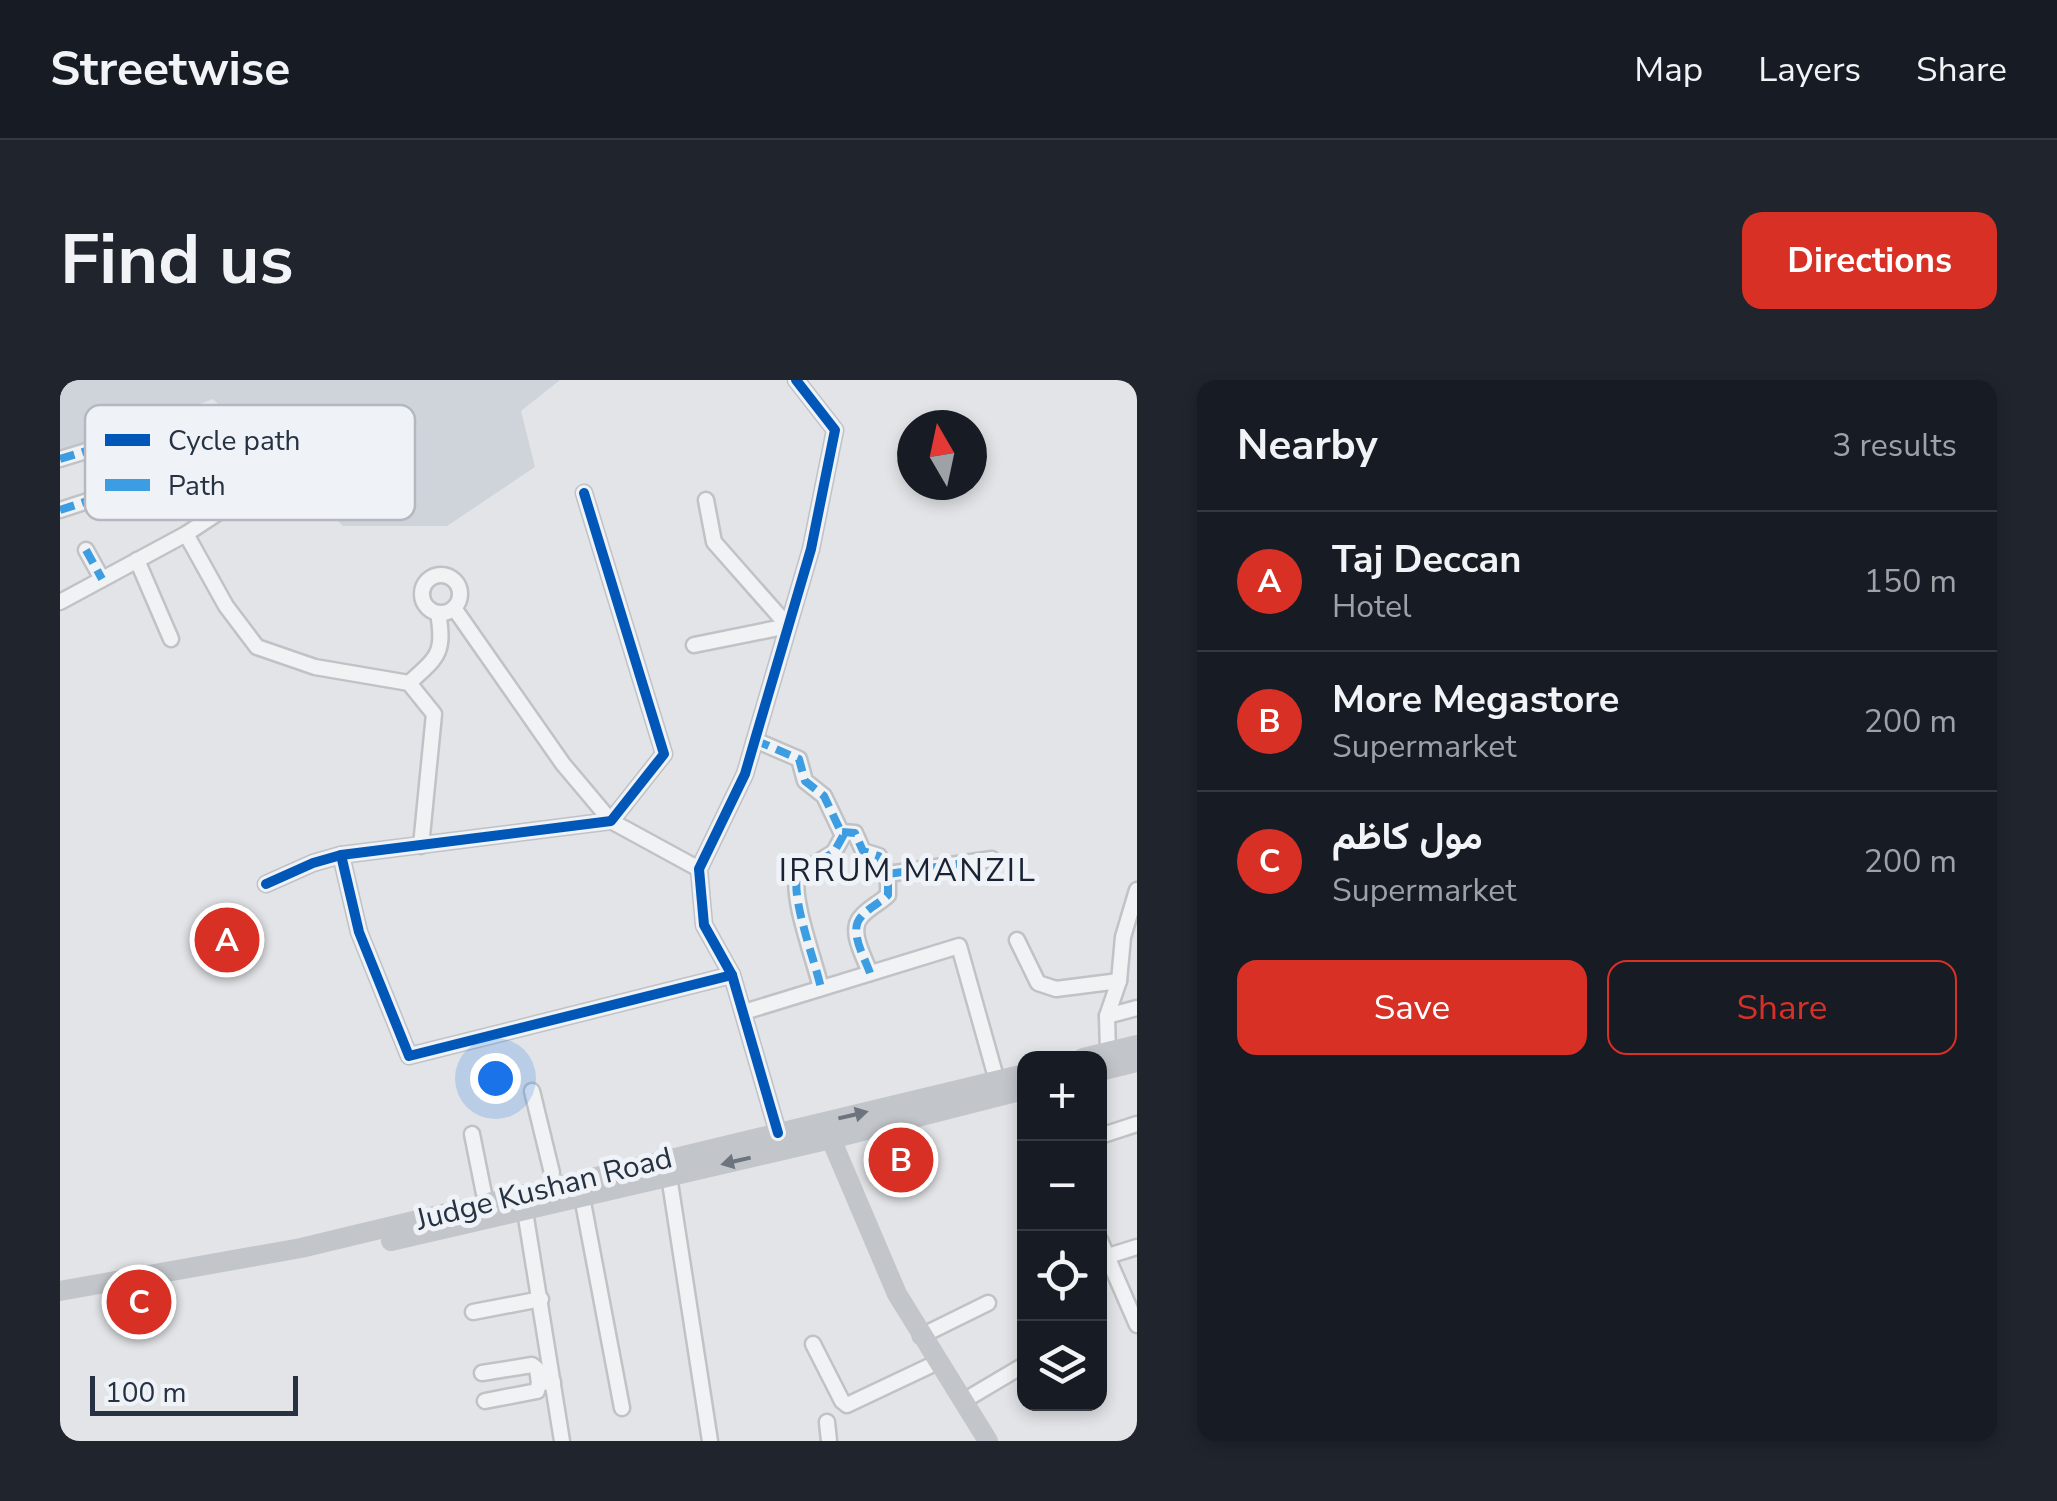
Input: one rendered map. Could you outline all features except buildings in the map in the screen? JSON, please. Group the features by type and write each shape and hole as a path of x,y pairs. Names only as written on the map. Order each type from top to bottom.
{"main road":[{"path":"1107,1060 1137,1045"},
{"path":"1107,1062 1137,1062"},
{"name":"Judge Kushan Road","path":"60,1305 328,1254 778,1132 1017,1076"},
{"name":"Judge Kushan Road","path":"60,1292 301,1248 486,1204 582,1197 1017,1092"},
{"path":"831,1139 898,1294 988,1441"}],"street":[{"path":"778,1132 732,975 704,925 699,869 745,774 811,549 835,430 796,380"},
{"path":"60,459 85,451"},
{"path":"266,884 312,862 341,856 611,821 664,754 584,493"},
{"path":"60,510 85,500"},
{"path":"706,500 714,542 788,626"},
{"path":"60,602 207,520"},
{"path":"186,534 226,606 257,647 315,667 409,683 434,714 421,846"},
{"path":"86,550 102,579"},
{"path":"137,560 170,639"},
{"path":"434,576 448,576 457,582 461,595 454,608 438,613 428,608 422,597 424,584 434,576"},
{"path":"454,608 563,764 611,821 699,869"},
{"path":"409,683 441,650 438,613"},
{"path":"694,645 788,626"},
{"path":"755,740 799,759 805,781 824,796 842,832 834,852 797,875 798,908 821,988"},
{"path":"842,832 855,832 863,851 879,856 888,874 888,895 861,916 856,925 870,974"},
{"path":"341,856 359,932 408,1056 732,975"},
{"path":"888,874 992,859"},
{"path":"1105,1051 1107,1016 1120,981 1137,890"},
{"path":"1016,940 1038,983 1056,988 1120,981"},
{"path":"744,1012 959,946 996,1081"},
{"path":"1107,1016 1137,1008"},
{"path":"532,1091 552,1172"},
{"path":"1107,1134 1137,1124"},
{"path":"472,1134 486,1204"},
{"path":"669,1176 710,1441"},
{"path":"582,1197 622,1408"},
{"path":"524,1203 541,1300 546,1383 562,1441"},
{"path":"1107,1256 1137,1247"},
{"path":"1107,1261 1137,1325"},
{"path":"473,1312 541,1300"},
{"path":"921,1336 988,1304"},
{"path":"814,1344 847,1405 938,1362"},
{"path":"482,1373 532,1365 546,1383"},
{"path":"965,1400 1017,1368"},
{"path":"485,1401 537,1392 546,1383"},
{"path":"827,1422 829,1441"}],"shaded area":[{"path":"60,380 560,380 521,411 535,467 447,526 343,526 337,520 415,520 415,405 219,405 213,399 198,405 85,405 85,449 60,459"}],"marked path":[{"path":"60,459 85,451"},
{"path":"60,510 85,502"},
{"path":"86,550 102,579"},
{"path":"755,740 799,759 805,781 824,796 843,836 834,852 797,875 801,915 821,988"},
{"path":"842,832 855,833 863,851 879,856 888,874"},
{"path":"870,973 859,945 857,923 888,895 888,874 992,859"}],"cycle path":[{"path":"778,1133 732,975 704,925 699,869 745,774 811,549 835,430 796,380"},
{"path":"266,884 341,855 611,821 664,754 584,493"},
{"path":"341,855 359,932 409,1056 732,975"}],"place":[{"name":"Taj Deccan","path":"227,940"},
{"name":"More Megastore","path":"901,1160"},
{"name":"مول كاظم","path":"139,1302"}],"district":[{"name":"IRRUM MANZIL","path":"908,870"}]}
